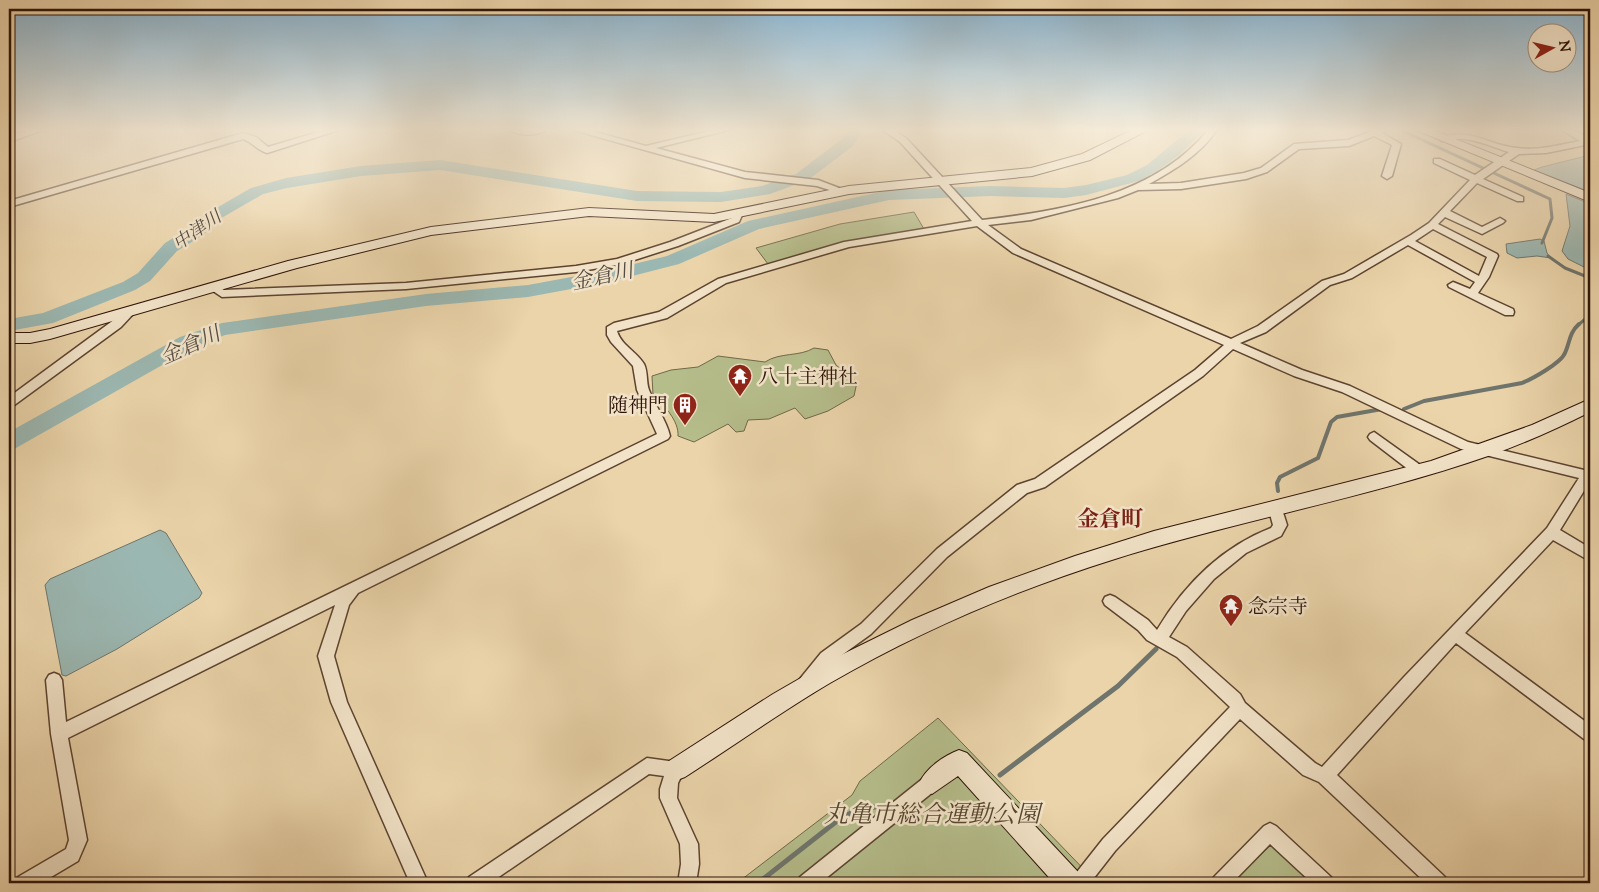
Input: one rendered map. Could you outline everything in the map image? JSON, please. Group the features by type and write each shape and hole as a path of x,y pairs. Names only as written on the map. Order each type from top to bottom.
{"street":[{"path":"9,204 120,172"},
{"path":"734,172 745,175 811,182 842,191"},
{"path":"932,172 977,220 1011,248 1056,270 1298,373 1346,389 1464,446 1589,474 1552,532 1455,634 1325,776"},
{"path":"9,338 39,337 301,262 460,227 589,212 701,218 738,213 842,191 943,184 1027,172"},
{"path":"60,734 664,436 660,419 642,389 640,368 634,358 611,335 611,330 618,326 663,315 722,280 825,250 977,220 1031,217 1115,196 1137,187 1164,172"},
{"path":"1137,187 1174,186 1246,176 1257,172"},
{"path":"1387,176 1388,172"},
{"path":"1460,172 1520,199"},
{"path":"794,694 826,658 866,629 942,553 1022,490 1040,483 1199,373 1238,339 1262,330 1326,283 1348,276 1432,225 1476,179 1487,172"},
{"path":"1508,172 1590,198"},
{"path":"1444,212 1482,231 1500,221"},
{"path":"212,287 222,294 406,286 576,269 618,262 674,244 736,220 738,213"},
{"path":"1432,225 1493,256 1481,281 1472,294"},
{"path":"1407,241 1481,281"},
{"path":"1453,285 1509,312"},
{"path":"9,403 117,324 130,312"},
{"path":"687,883 691,856 688,843 675,816 667,793 668,779 677,770 794,694 877,647 933,620 1070,566 1153,539 1418,470 1483,451 1546,426 1590,405"},
{"path":"1374,436 1418,470"},
{"path":"1160,640 1170,620 1180,607 1215,569 1242,547 1256,539 1276,532 1280,525 1275,507"},
{"path":"1552,532 1590,554"},
{"path":"356,588 343,602 326,656 339,702 419,883"},
{"path":"1110,601 1160,640 1182,652 1234,699 1239,708 1309,769 1325,776 1439,883"},
{"path":"1455,634 1590,734"},
{"path":"24,883 72,855 78,840 60,734 54,680"},
{"path":"1079,883 1108,845 1239,708"},
{"path":"806,883 959,761 1071,883"},
{"path":"475,883 647,766 677,770"},
{"path":"1220,883 1270,832 1325,883"}],"green space":[{"path":"914,212 924,229 858,240 768,264 756,248 840,224"},
{"path":"814,348 828,350 836,365 857,382 854,396 828,411 805,419 795,408 769,419 748,420 744,431 736,432 728,424 694,442 678,436 678,430 673,419 666,408 653,395 652,376 671,370 698,367 718,356 765,362 777,357 802,353"},
{"name":"丸亀市総合運動公園","path":"938,718 1097,883 737,883 852,795 860,781"},
{"path":"1274,842 1317,883 1231,883"}],"water":[{"path":"1538,172 1590,172 1590,192"},
{"path":"1566,194 1590,204 1590,270 1568,259 1562,251 1570,226"},
{"path":"1540,239 1544,241 1547,253 1551,258 1537,256 1517,258 1507,253 1506,244"},
{"path":"160,530 166,533 202,593 199,598 117,649 66,676 62,675 45,585 50,579"}],"waterway":[{"name":"中津川","path":"9,325 46,319 129,286 144,277 171,247 197,231 212,217 257,191 286,183 357,172"},
{"name":"中津川","path":"482,172 637,196 678,198 721,197 764,191 784,185 810,172"},
{"name":"金倉川","path":"9,442 187,342 222,329 426,300 528,291 578,280 609,276 673,260 754,225 889,195 990,191 1064,193 1086,190 1133,178 1145,172"},
{"path":"1491,172 1550,199 1552,218 1542,243"},
{"path":"1548,256 1565,268 1585,276"},
{"path":"1577,326 1590,315"},
{"path":"1404,409 1424,401 1527,381 1546,370 1562,357 1567,349 1571,334 1577,326"},
{"path":"1278,491 1277,483 1280,477 1318,458 1331,422 1337,417 1382,409"},
{"path":"1000,775 1118,686 1156,649"},
{"path":"758,883 837,821 858,809 875,807"}],"place":[{"name":"八十主神社","path":"740,397"},
{"name":"随神門","path":"685,426"},
{"name":"念宗寺","path":"1231,627"}],"district":[{"name":"金倉町","path":"1110,518"}]}
